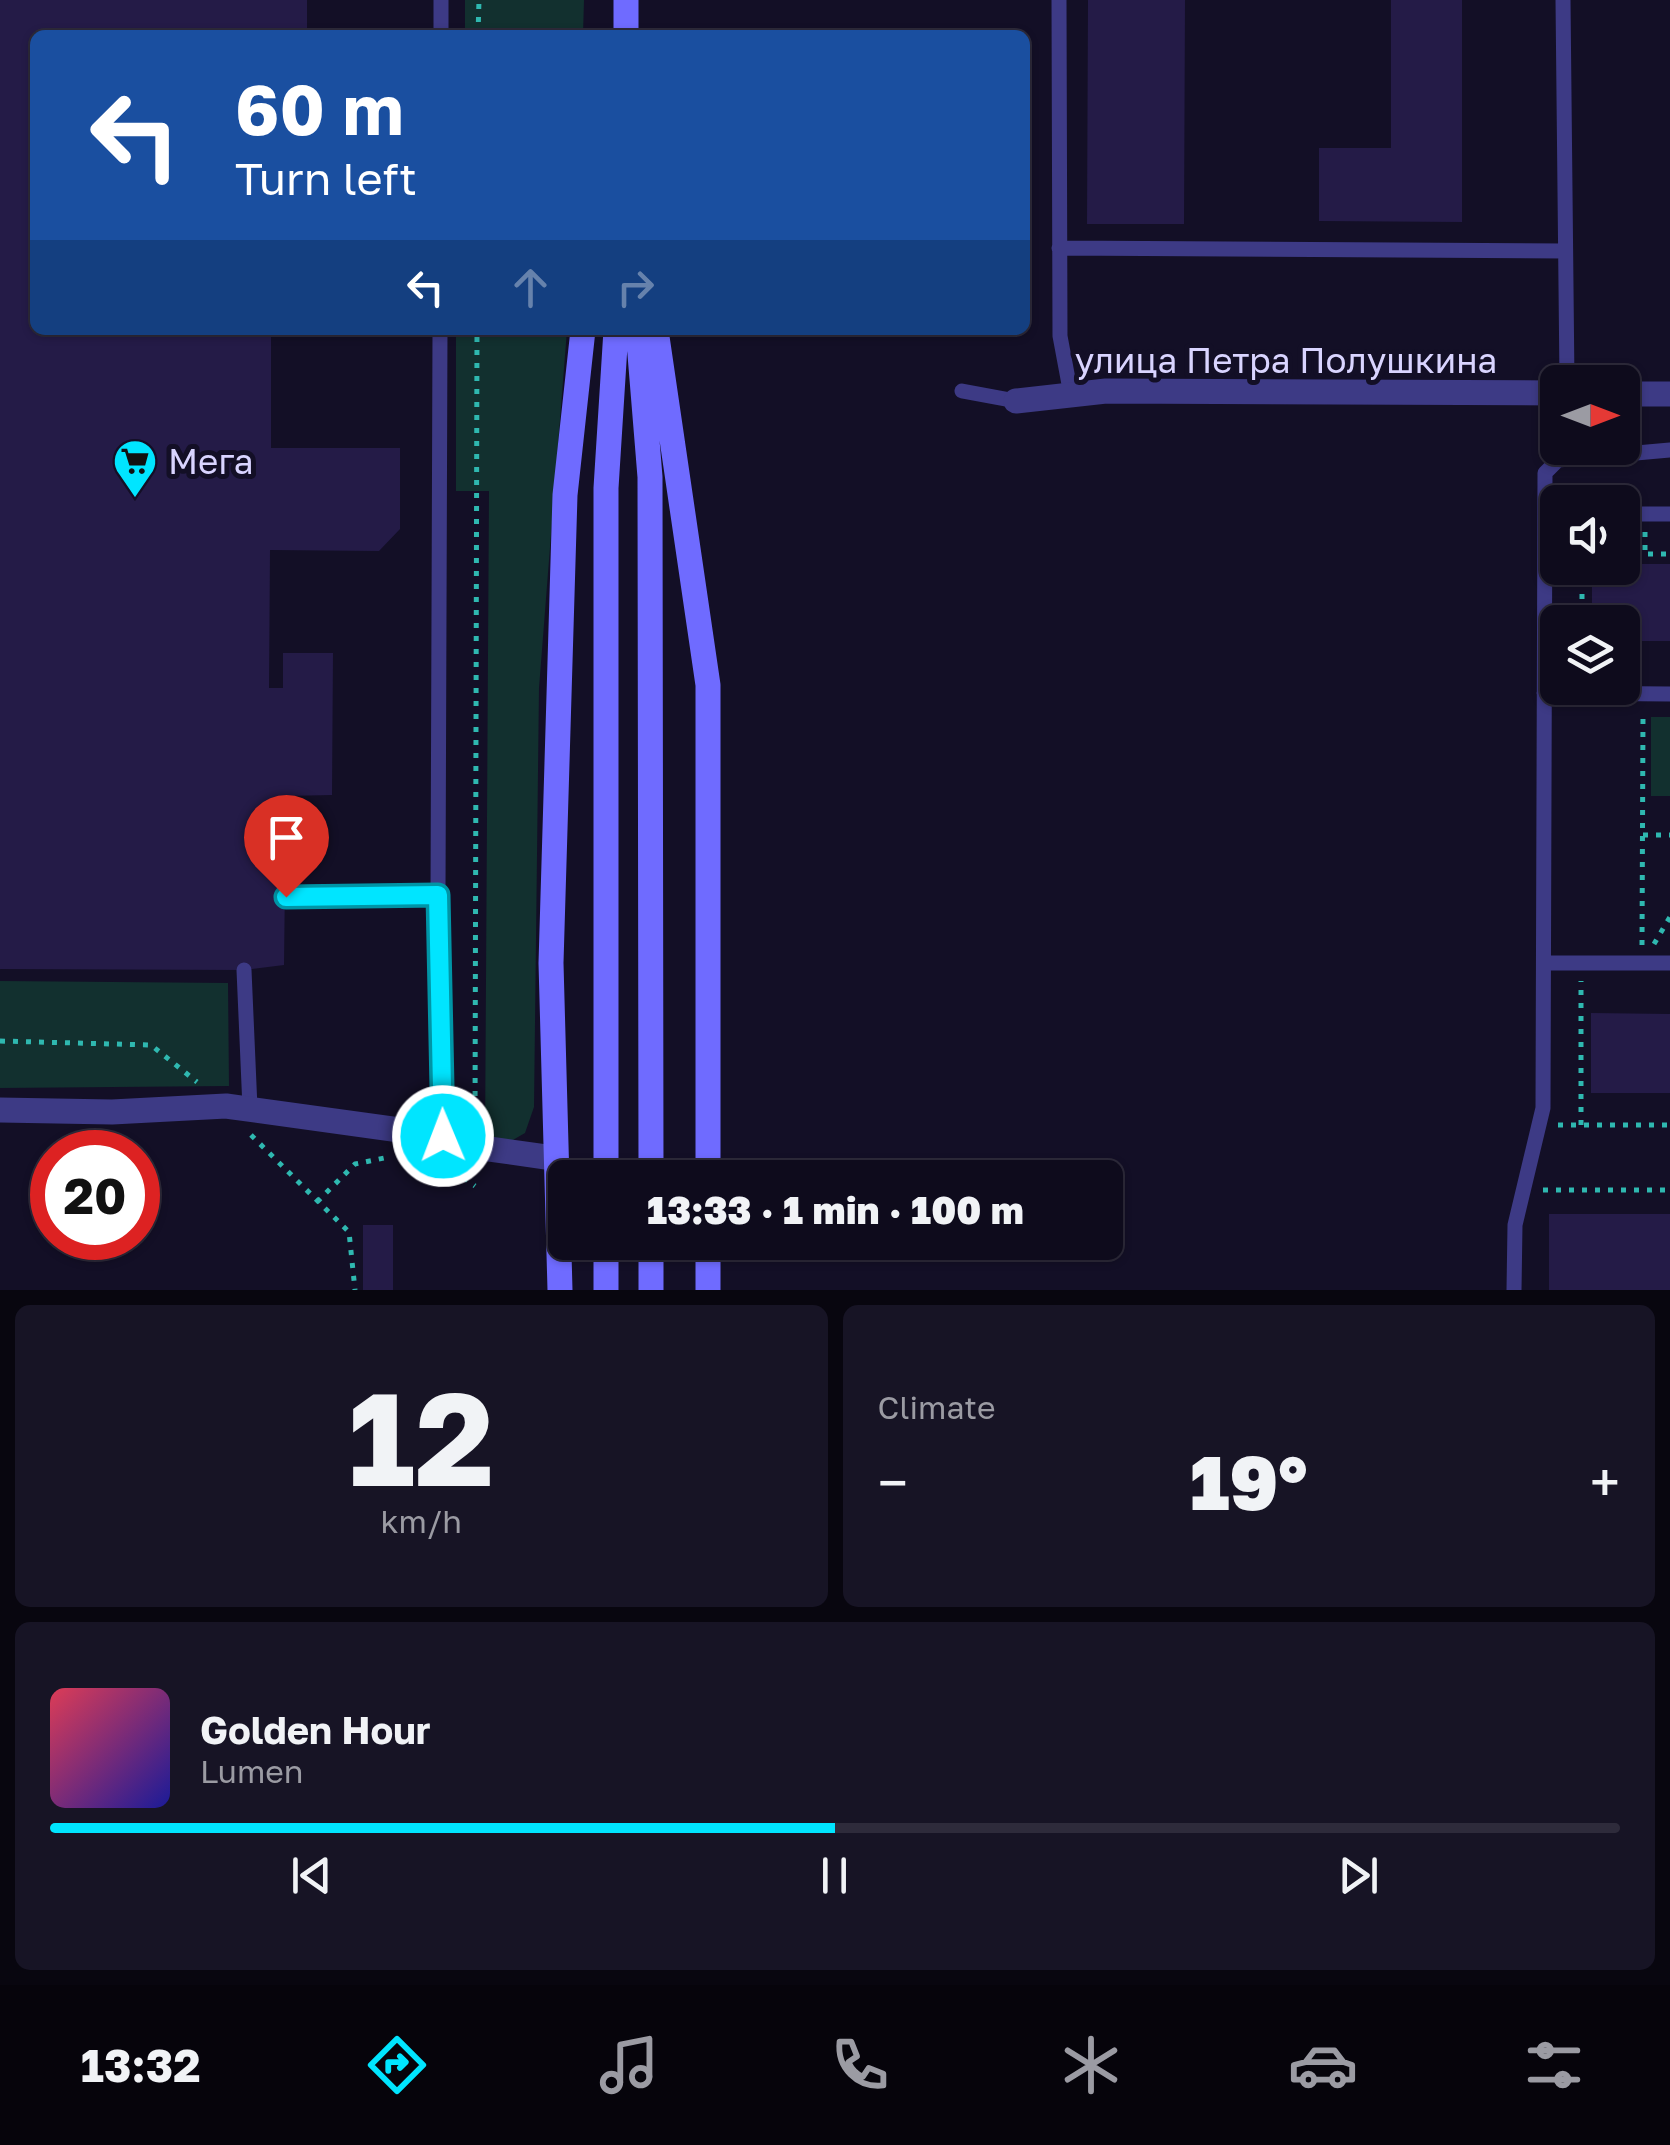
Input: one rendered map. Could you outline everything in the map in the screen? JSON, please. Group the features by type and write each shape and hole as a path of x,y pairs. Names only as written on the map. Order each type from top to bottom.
{"main road":[{"path":"626,0 626,30"},
{"path":"558,1286 550,963 564,515 582,335"},
{"path":"606,1160 606,488 616,335"},
{"path":"638,335 650,476 651,1160"},
{"path":"657,335 708,686 708,1160"},
{"path":"606,1260 606,1290"},
{"path":"650,1290 651,1260"},
{"path":"708,1260 709,1288"}],"street":[{"name":"улица Петра Полушкина","path":"1016,401 1106,391 1540,393"},
{"path":"1640,394 1670,394"},
{"path":"0,1110 250,1108 443,1136 475,1147 554,1158"}],"lane":[{"path":"441,0 441,30"},
{"path":"1059,0 1060,336 1071,395"},
{"path":"1563,0 1567,365"},
{"path":"1059,248 1564,251"},
{"path":"440,335 438,895 443,1136"},
{"path":"962,391 1016,401"},
{"path":"1546,485 1544,473 1553,462 1670,450"},
{"path":"1640,514 1670,514"},
{"path":"1640,694 1670,694"},
{"path":"1514,1290 1514,1235 1542,1124 1544,705"},
{"path":"286,897 438,895"},
{"path":"1544,963 1670,963"},
{"path":"244,970 250,1108"}],"path":[{"path":"478,0 478,30"},
{"path":"475,1132 478,335"},
{"path":"1640,554 1670,554"},
{"path":"1642,963 1643,694"},
{"path":"1643,834 1670,834"},
{"path":"1580,1124 1581,963"},
{"path":"1542,1124 1670,1125"},
{"path":"317,1202 356,1164 396,1156"},
{"path":"438,1164 475,1186"},
{"path":"1524,1190 1670,1190"}],"green space":[{"path":"465,0 584,0 583,30 465,30"},
{"path":"456,335 567,335 539,688 534,1107 525,1133 499,1148 485,1143 489,491 456,491"},
{"path":"1651,717 1670,717 1670,796 1651,796"},
{"path":"0,981 228,983 229,1086 0,1088"}],"building":[{"name":"Мега","path":"0,0 307,0 307,30 30,30 30,335 271,335 271,448 400,448 400,529 379,551 270,550 269,688 283,688 283,653 333,653 332,795 286,796 284,965 244,970 0,969"},
{"path":"1088,0 1185,0 1184,224 1087,224"},
{"path":"1391,0 1462,0 1462,222 1319,221 1319,148 1391,148"},
{"path":"1640,564 1670,564 1670,641 1640,641 1640,605 1592,605 1592,585 1640,585"},
{"path":"1591,1013 1670,1014 1670,1093 1591,1093"},
{"path":"1549,1214 1670,1214 1670,1290 1549,1290"},
{"path":"363,1225 393,1225 393,1290 363,1290"}],"place":[{"name":"Мега","path":"135,499"}],"route":[{"path":"286,897 438,895 443,1136"}]}
